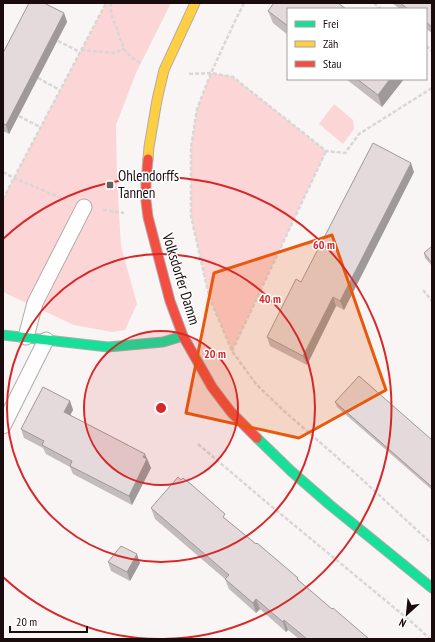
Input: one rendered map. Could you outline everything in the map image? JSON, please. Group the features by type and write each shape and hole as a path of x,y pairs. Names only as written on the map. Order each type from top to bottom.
{"main road":[{"name":"Volksdorfer Damm","path":"196,3 164,70 149,147 146,201 148,217 170,301 183,336 212,387 231,412 291,471 432,588"},
{"path":"3,335 108,347 163,342 183,336"}],"lane":[{"path":"26,337 35,303 84,208"},
{"path":"3,426 46,340"}],"path":[{"path":"3,199 106,3"},
{"path":"111,3 111,13 124,50 132,57 144,65 184,74 211,74 233,77 326,151 345,153 359,134 432,88"},
{"path":"244,3 211,74 197,109 191,147 191,216 209,296 232,351 256,384 432,544"},
{"path":"58,41 80,51 114,53 124,50"},
{"path":"38,78 60,90"},
{"path":"19,116 40,127"},
{"path":"232,351 326,151"},
{"path":"423,290 432,301"},
{"path":"198,444 430,639"}],"highlighted area":[{"path":"332,235 386,390 299,438 186,413 214,273"}],"shaded area":[{"path":"106,3 171,3 136,73 116,125 121,246 137,304 125,330 112,332 74,325 3,292 3,199"},
{"path":"211,73 233,77 326,151 232,351 209,296 191,216 191,147 197,109"},
{"path":"334,104 353,120 354,129 343,144 319,124"}],"building":[{"path":"29,3 44,3 64,13 6,125 3,124 3,53"},
{"path":"274,3 338,3 345,8 287,8 287,25 268,11"},
{"path":"400,3 432,3 432,27 427,23 427,8 407,8"},
{"path":"358,80 389,80 378,95"},
{"path":"373,143 411,163 340,301 333,297 303,356 267,337 296,279 301,282"},
{"path":"432,246 432,263 424,253"},
{"path":"359,376 432,440 432,487 335,402"},
{"path":"43,387 70,401 64,412 145,454 143,457 147,459 129,496 70,466 72,461 42,445 44,441 21,429"},
{"path":"178,477 181,480 183,478 192,485 225,514 223,517 256,544 257,543 332,609 333,608 369,639 307,639 284,620 283,622 256,599 253,603 225,579 229,575 151,508"},
{"path":"121,546 137,554 127,572 108,562"}],"traffic: fast":[{"path":"3,335 108,347 163,342 183,336"},
{"path":"257,438 291,471 330,505 432,588"}],"traffic: slow":[{"path":"148,159 157,100 164,70 195,3"}],"traffic: jam":[{"path":"148,159 146,183 148,217 170,301 183,336 212,387 231,412 257,438"}],"place":[{"name":"Ohlendorffs Tannen","path":"110,185"}]}
